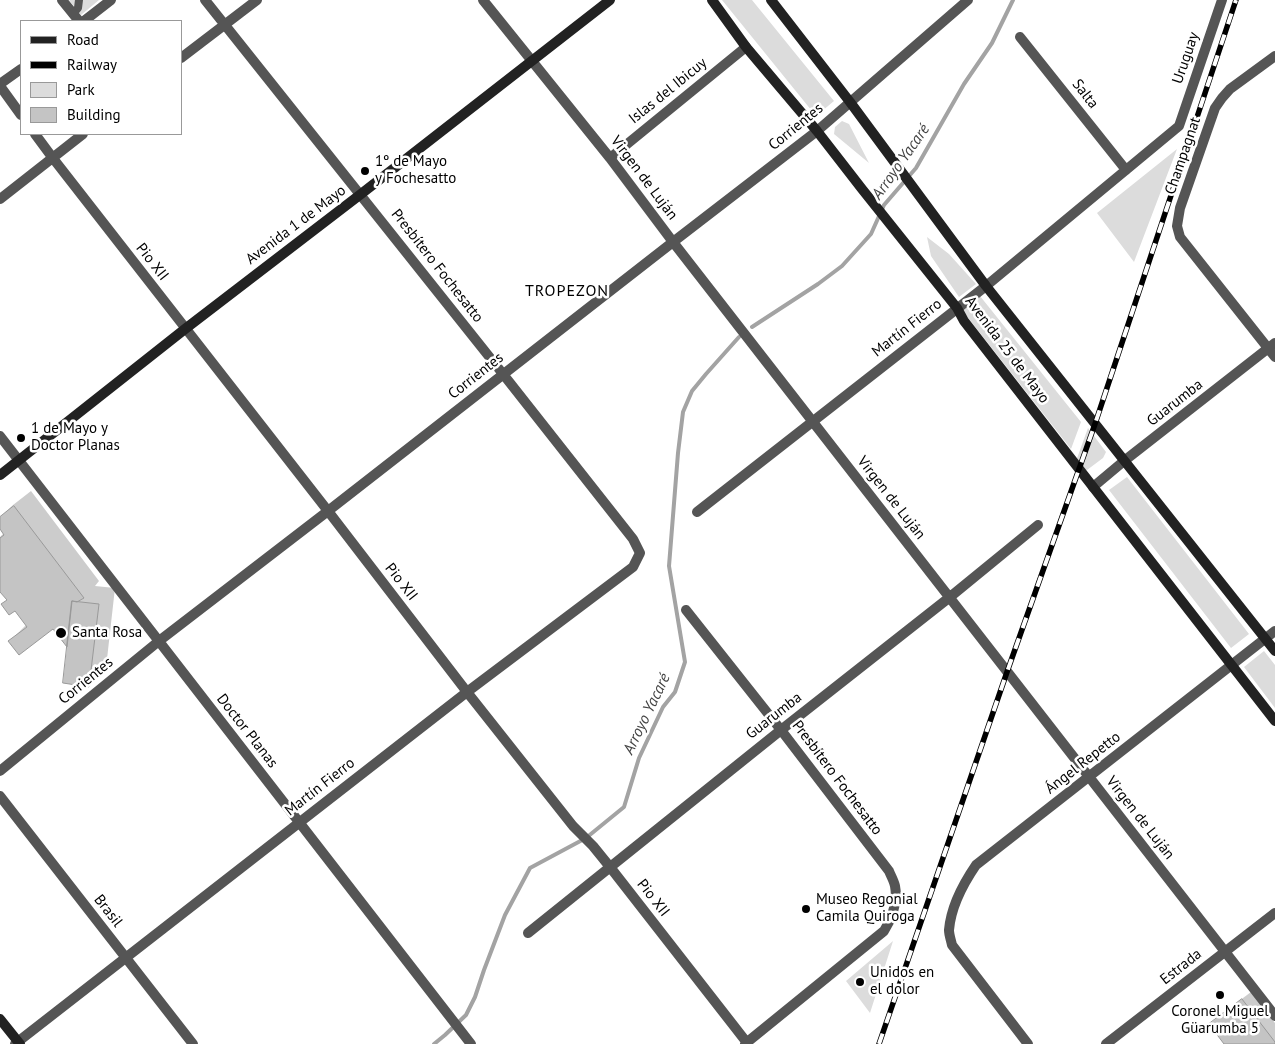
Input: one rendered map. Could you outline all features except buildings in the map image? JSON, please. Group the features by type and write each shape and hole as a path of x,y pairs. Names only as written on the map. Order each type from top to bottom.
{"main road":[{"name":"Avenida 1 de Mayo","path":"0,475 185,329 610,0"},
{"name":"Avenida 25 de Mayo","path":"712,0 746,47 817,131 957,308 964,321 1275,721"},
{"name":"Avenida 25 de Mayo","path":"771,0 850,102 986,286 1275,651"},
{"path":"0,1019 18,1043"}],"street":[{"path":"62,0 76,18"},
{"path":"76,18 79,0"},
{"path":"85,20 111,0"},
{"name":"Presbítero Fochesatto","path":"205,0 361,194 633,539 640,553"},
{"path":"182,57 258,0"},
{"name":"Virgen de Luján","path":"483,0 610,158 673,242 1275,1016"},
{"name":"Corrientes","path":"0,772 159,641 817,131 968,0"},
{"name":"Uruguay","path":"1179,126 1222,0"},
{"name":"Salta","path":"1020,36 1126,170"},
{"name":"Islas del Ibicuy","path":"610,158 746,47"},
{"name":"Champagnat","path":"1273,349 1180,237 1177,226 1180,208 1215,108 1230,89 1275,56"},
{"path":"20,70 0,85 20,114"},
{"name":"Martín Fierro","path":"697,512 986,286 1179,126"},
{"name":"Pio XII","path":"36,135 467,692 573,826 610,868 747,1044"},
{"path":"0,199 82,135"},
{"name":"Guarumba","path":"1093,487 1124,461 1273,349"},
{"name":"Doctor Planas","path":"0,436 471,1044"},
{"name":"Guarumba","path":"528,933 781,730 950,598 1038,525"},
{"name":"Martín Fierro","path":"18,1043 299,822 633,567 640,553"},
{"name":"Presbítero Fochesatto","path":"686,610 781,730 888,871 895,886 892,918 884,931 747,1044"},
{"name":"Ángel Repetto","path":"1028,1044 952,945 949,932 952,913 964,884 976,865 1275,631"},
{"name":"Brasil","path":"0,796 193,1044"},
{"name":"Estrada","path":"1106,1044 1275,913"}],"green space":[{"path":"69,0 99,0 81,15"},
{"path":"722,0 752,0 834,101 816,116"},
{"path":"842,121 849,124 869,163 834,134 835,127"},
{"path":"1177,149 1134,262 1097,213"},
{"path":"927,237 949,254 976,284 959,297 931,256"},
{"path":"980,296 1081,422 1071,449 962,310"},
{"path":"1088,428 1106,452 1103,458 1087,470 1082,469 1076,461"},
{"path":"1127,477 1249,634 1231,648 1109,490"},
{"path":"1264,651 1275,665 1275,708 1244,667"},
{"path":"893,941 870,1013 846,981"}],"waterway":[{"name":"Arroyo Yacaré","path":"752,327 842,266 871,234 884,205 916,168 964,84 992,43 1013,0"},
{"name":"Arroyo Yacaré","path":"434,1044 466,1015 475,997 505,915 530,868 586,838 624,807 639,758 663,707 675,692 685,662 669,566 683,412 692,391 739,337"}],"railway":[{"path":"879,1044 1007,672 1095,424 1236,0"}],"place":[{"name":"1º de Mayo y Fochesatto","path":"365,171"},
{"name":"1 de Mayo y Doctor Planas","path":"21,438"},
{"name":"Santa Rosa","path":"61,633"},
{"name":"Museo Regonial Camila Quiroga","path":"806,909"},
{"name":"Unidos en el dolor","path":"860,982"},
{"name":"Coronel Miguel Güarumba 5","path":"1220,995"}],"district":[{"name":"TROPEZON","path":"567,291"}]}
